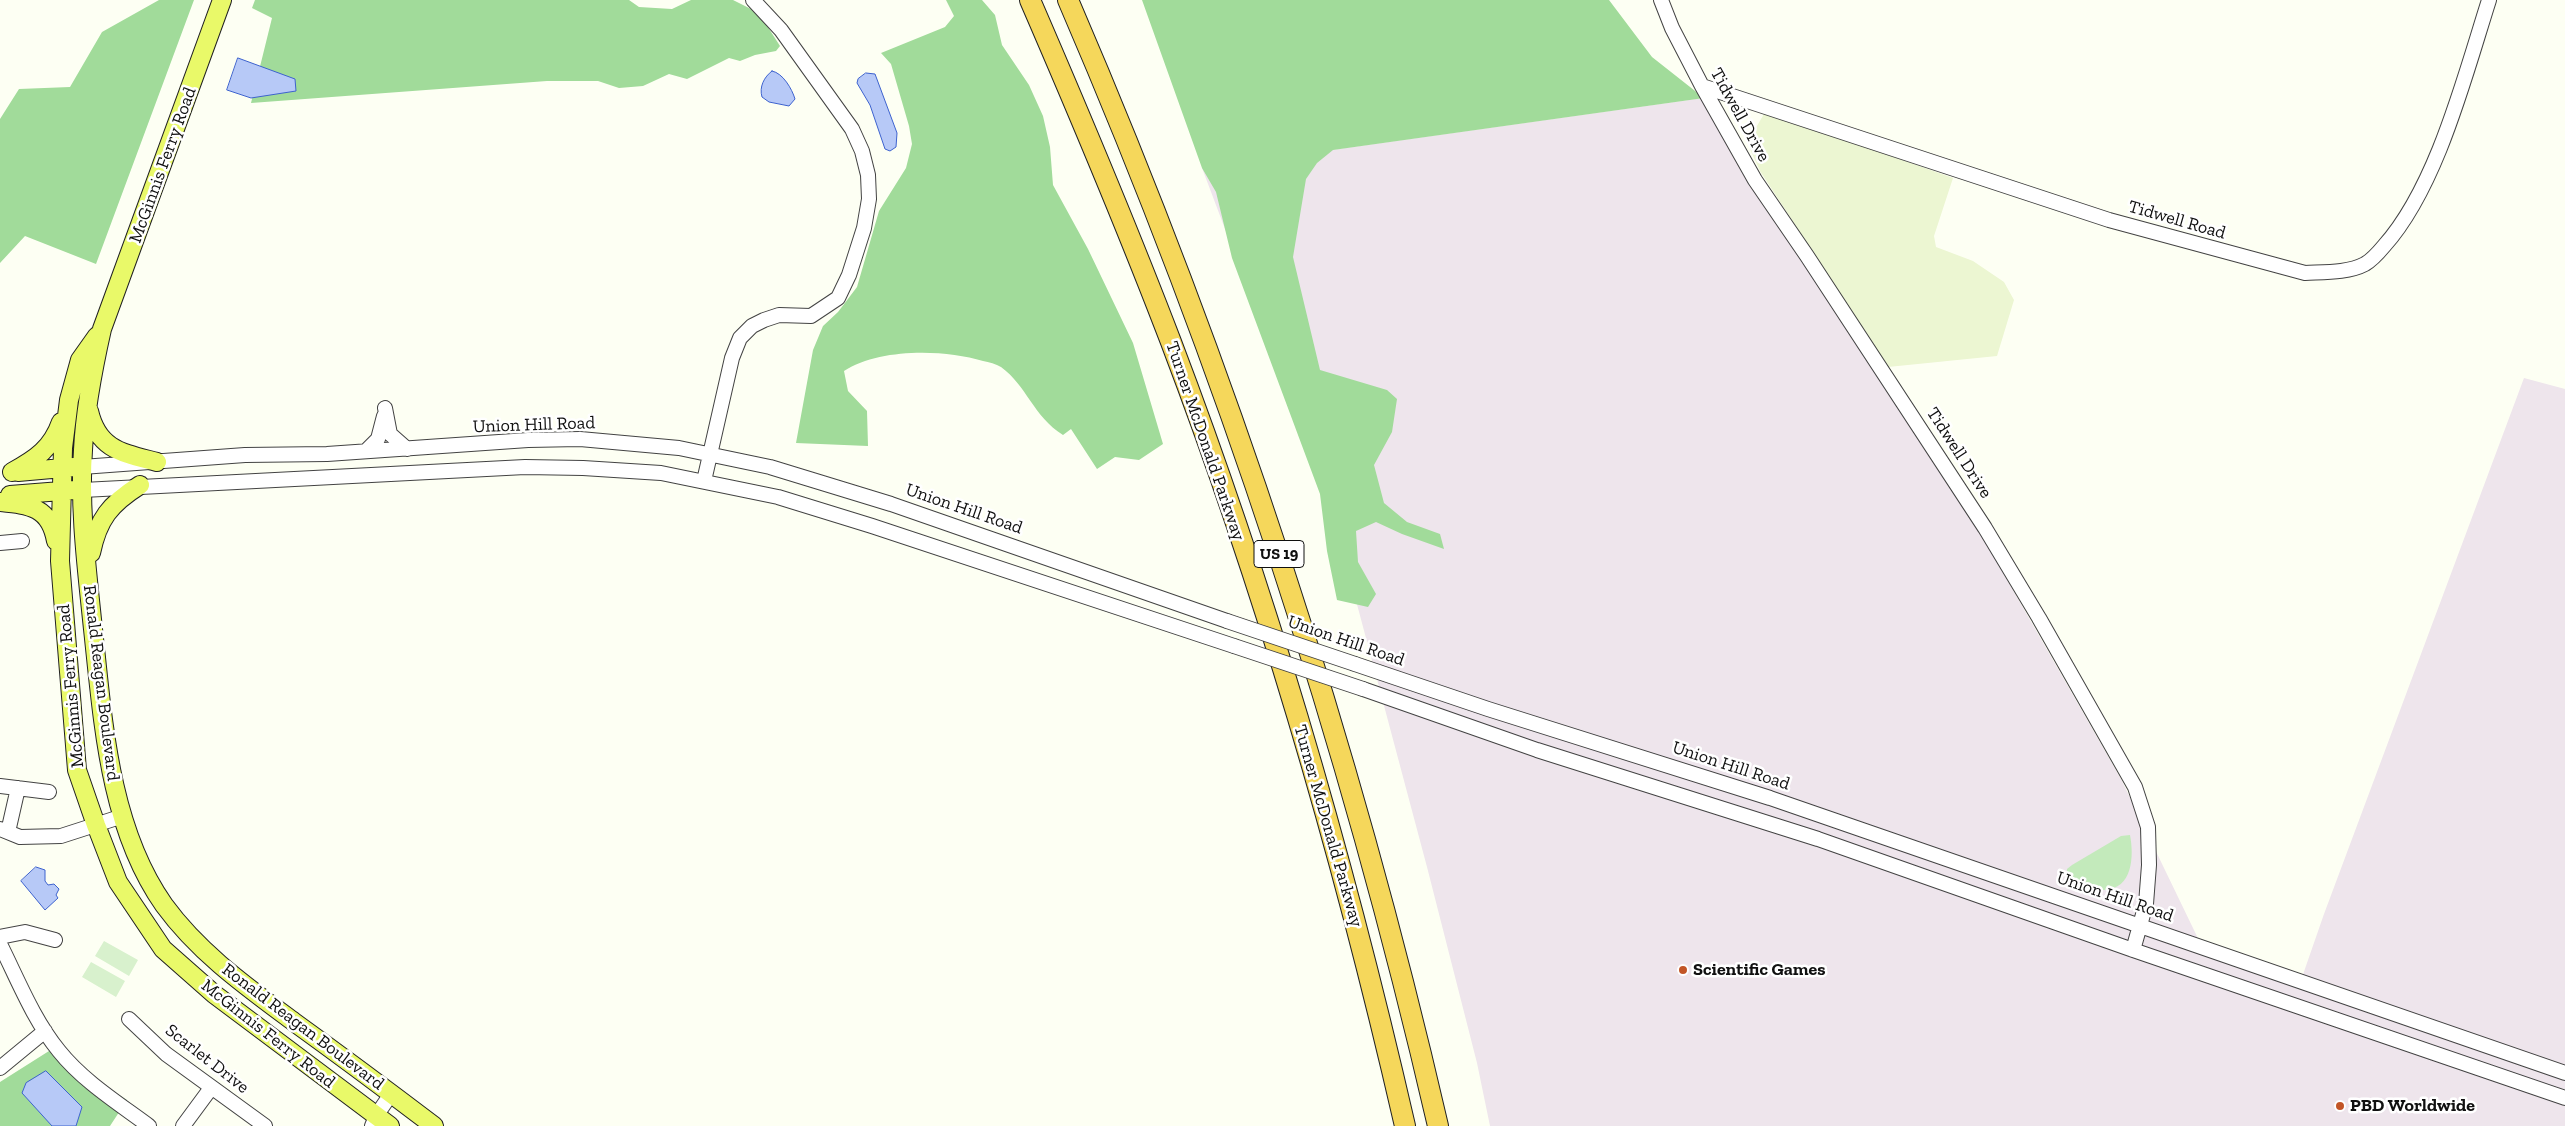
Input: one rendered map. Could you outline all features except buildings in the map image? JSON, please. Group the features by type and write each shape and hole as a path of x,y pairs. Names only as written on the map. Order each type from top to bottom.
{"highway":[{"path":"1021,0 1064,77"},
{"name":"Turner McDonald Parkway","path":"1030,0 1064,77 1171,342 1226,496 1322,799 1367,968 1405,1126"},
{"name":"Turner McDonald Parkway","path":"1068,0 1104,82 1227,399 1300,617 1368,848 1438,1126"},
{"path":"1078,0 1104,82"}],"main road":[{"name":"McGinnis Ferry Road","path":"83,490 82,467 87,402 102,329 222,0"},
{"name":"McGinnis Ferry Road","path":"102,329 80,360 69,400 62,468 60,561 77,770 118,882 163,949 214,994 374,1121"},
{"path":"6,473 47,449 55,439 69,400"},
{"path":"87,402 92,424 100,439 114,449 157,462"},
{"path":"6,473 82,467"},
{"path":"87,576 95,537 103,516 117,501 140,485"},
{"path":"0,496 83,490"},
{"name":"Ronald Reagan Boulevard","path":"83,490 87,576 104,731 114,787 133,848 164,904 203,951 434,1126"},
{"path":"0,502 27,505 42,512 51,521 60,561"},
{"name":"Ronald Reagan Boulevard","path":"374,1121 390,1126"}],"street":[{"path":"704,481 732,358 740,338 752,326 764,320 779,315 811,316 838,298 849,275 864,228 869,199 868,175 862,150 852,129 776,24 753,0"},
{"name":"Tidwell Drive","path":"1661,0 1672,28 1754,180 1807,256 1985,528 2128,773 2145,813 2149,840 2148,889 2133,950"},
{"name":"Tidwell Road","path":"1702,86 2109,220 2306,273 2337,271 2366,264 2392,236 2409,212 2452,116 2489,0"},
{"path":"366,451 380,434 385,408 390,434 407,449"},
{"name":"Union Hill Road","path":"82,467 244,455 407,449 528,440 580,440 679,448 770,467 891,504 1227,621 1488,709 1743,789 2565,1073"},
{"path":"83,490 140,485 525,467 653,472 778,497 872,526 1234,646 1537,750 1818,839 2133,950 2565,1098"},
{"path":"0,543 22,541"},
{"path":"0,786 49,792"},
{"path":"18,788 4,830 20,837 61,836 123,816"},
{"path":"0,937 24,932 55,940"},
{"path":"0,944 37,1019 59,1052 88,1081 150,1126"},
{"name":"Scarlet Drive","path":"129,1019 166,1054 264,1126"},
{"path":"0,1068 45,1031"},
{"path":"183,1126 211,1088"},
{"path":"361,1126 374,1121 392,1094"}],"shaded area":[{"path":"1703,98 1934,452 2121,779 2207,957 2299,986 2324,914 2524,378 2565,389 2565,1126 1490,1126 1477,1063 1427,867 1334,518 1202,168"}],"green space":[{"path":"159,0 194,0 96,264 25,236 0,263 0,119 19,89 70,87 102,32"},
{"path":"255,0 629,0 639,7 672,9 691,0 733,0 751,9 764,21 780,46 776,51 755,55 740,61 729,58 687,79 669,74 643,86 619,88 598,81 547,81 251,103 272,18 252,8"},
{"path":"946,0 982,0 995,15 1002,45 1029,85 1043,116 1050,147 1053,185 1088,249 1133,343 1163,444 1139,460 1115,457 1097,469 1071,429 1063,435 1053,427 1044,419 1017,383 1001,367 967,357 931,353 912,353 875,358 858,363 844,371 848,391 867,411 868,446 796,443 813,350 823,326 838,312 857,287 879,211 906,168 912,144 909,126 891,64 881,53 945,27 954,16"},
{"path":"1142,0 1609,0 1652,57 1704,98 1333,150 1317,163 1306,179 1293,257 1320,370 1387,390 1397,399 1392,432 1374,465 1384,503 1407,522 1440,534 1444,549 1402,534 1376,522 1356,531 1358,562 1376,594 1368,607 1337,600 1327,551 1320,494 1232,258 1216,192 1202,168"},
{"path":"1764,114 1793,121 1953,178 1934,236 1936,247 1973,261 2004,282 2014,300 1997,356 1888,367 1760,171 1750,149 1754,131"},
{"path":"2130,835 2131,861 2126,878 2121,884 2114,888 2100,890 2067,878 2067,869 2072,865 2121,836"},
{"path":"104,941 138,960 129,976 95,956"},
{"path":"91,962 125,981 116,997 82,977"},
{"path":"49,1051 127,1100 110,1126 0,1126 0,1082"}],"water":[{"path":"238,58 295,79 296,91 251,98 227,90"},
{"path":"772,71 783,78 792,91 795,99 789,106 769,102 762,97 763,82"},
{"path":"866,73 875,74 897,133 896,147 890,151 885,149 870,105 857,83 858,79"},
{"path":"36,867 45,870 45,881 48,885 54,884 59,889 56,895 58,898 45,910 21,881"},
{"path":"46,1071 82,1107 76,1126 52,1126 22,1093 26,1083"}],"place":[{"name":"Scientific Games","path":"1683,970"},
{"name":"PBD Worldwide","path":"2340,1106"}]}
